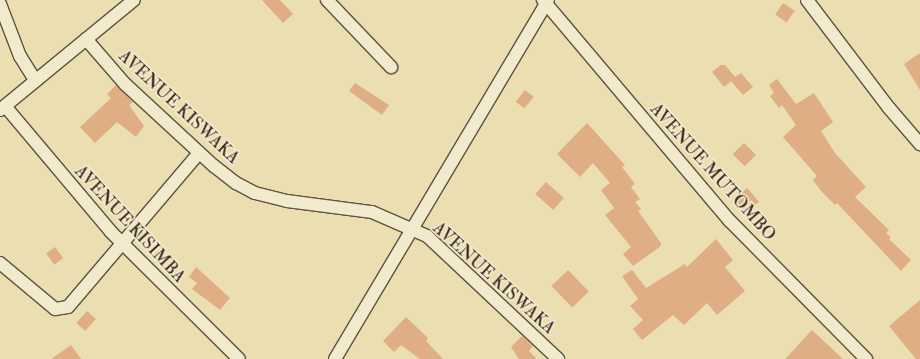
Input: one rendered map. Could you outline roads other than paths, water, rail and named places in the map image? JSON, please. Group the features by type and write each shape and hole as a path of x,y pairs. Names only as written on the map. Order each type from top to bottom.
{"street":[{"path":"3,108 35,80 134,0"},
{"path":"327,0 392,67"},
{"path":"807,0 889,108 920,144"},
{"path":"335,359 546,1"},
{"name":"AVENUE MUTOMBO","path":"546,1 730,221 866,359"},
{"path":"0,4 20,56 35,80"},
{"name":"AVENUE KISWAKA","path":"86,39 125,84 199,153 236,183 255,193 287,202 372,212 411,228 426,236 558,359"},
{"name":"AVENUE KISIMBA","path":"3,108 79,198 121,242 239,359"},
{"path":"0,263 49,304 61,310 74,301 121,242 199,153"}]}
